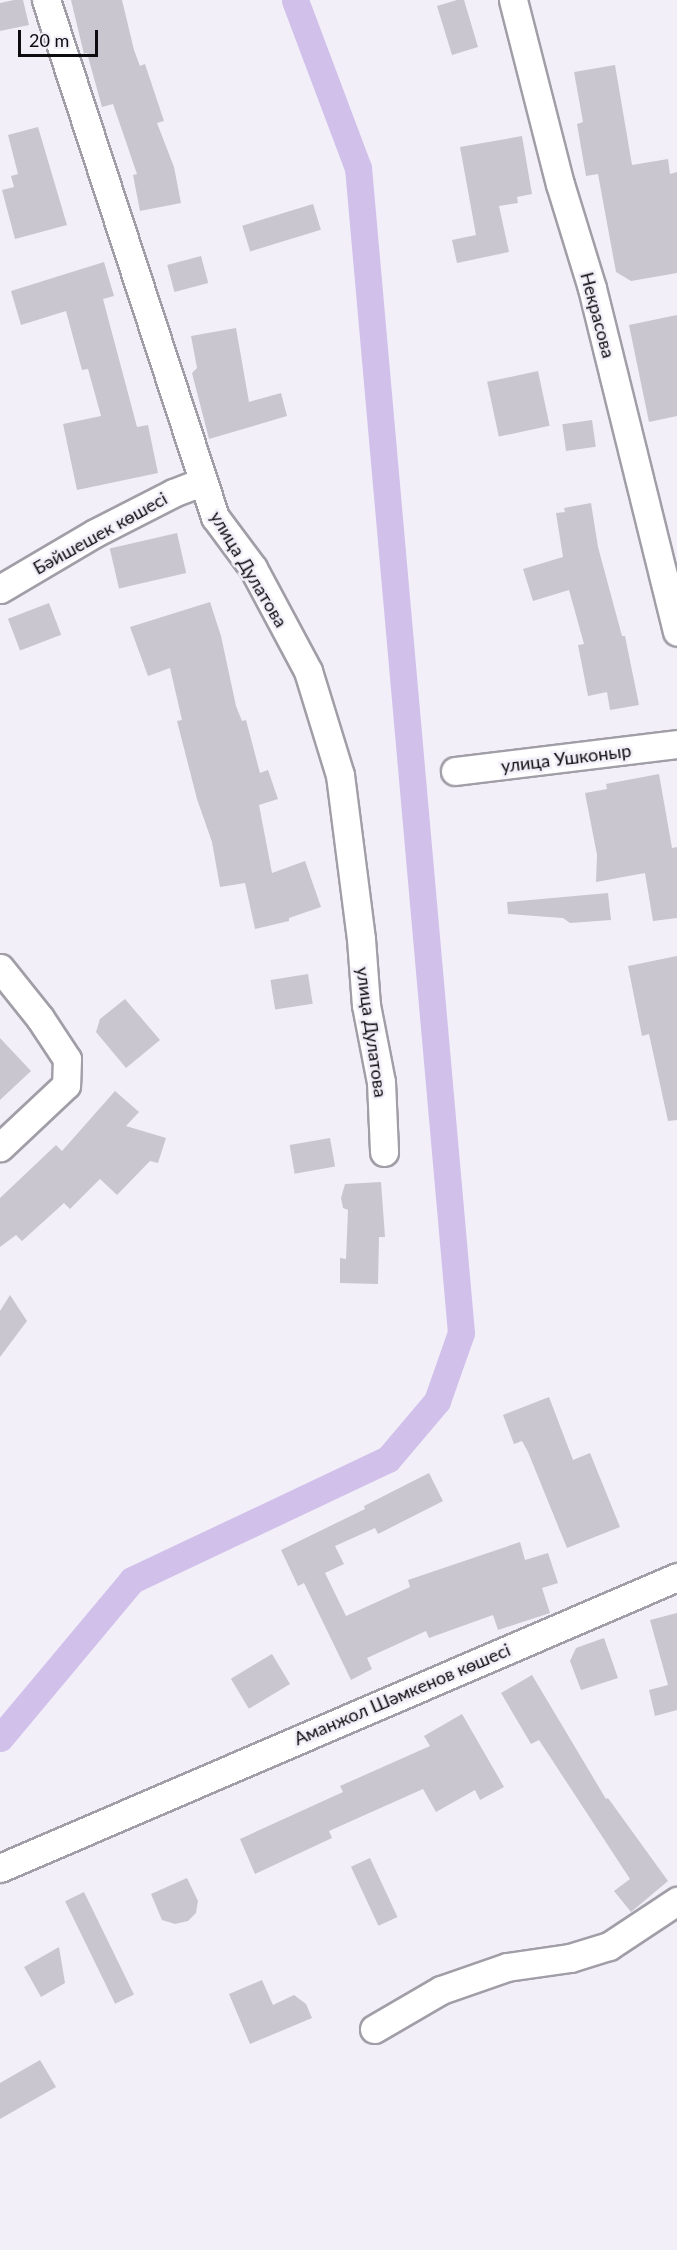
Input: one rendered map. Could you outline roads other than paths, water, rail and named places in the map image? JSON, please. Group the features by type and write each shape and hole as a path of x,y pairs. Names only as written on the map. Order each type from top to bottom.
{"street":[{"name":"улица Дулатова","path":"46,0 215,517 252,568 308,671 340,775 361,939 366,1005 381,1082 384,1152"},
{"name":"Некрасова","path":"513,0 560,184 592,288 677,632"},
{"name":"Бәйшешек көшесі","path":"0,589 95,532 173,493 202,482"},
{"name":"улица Ушконыр","path":"455,771 677,744"},
{"path":"0,968 40,1018 67,1059 66,1085 0,1147"},
{"name":"Аманжол Шәмкенов көшесі","path":"0,1868 128,1815 378,1704 677,1577"},
{"path":"374,2029 441,1990 507,1967 570,1958 609,1946 677,1901"}],"waterway":[{"path":"0,1738 132,1580 388,1459 437,1401 461,1333 358,168 295,0"}]}
